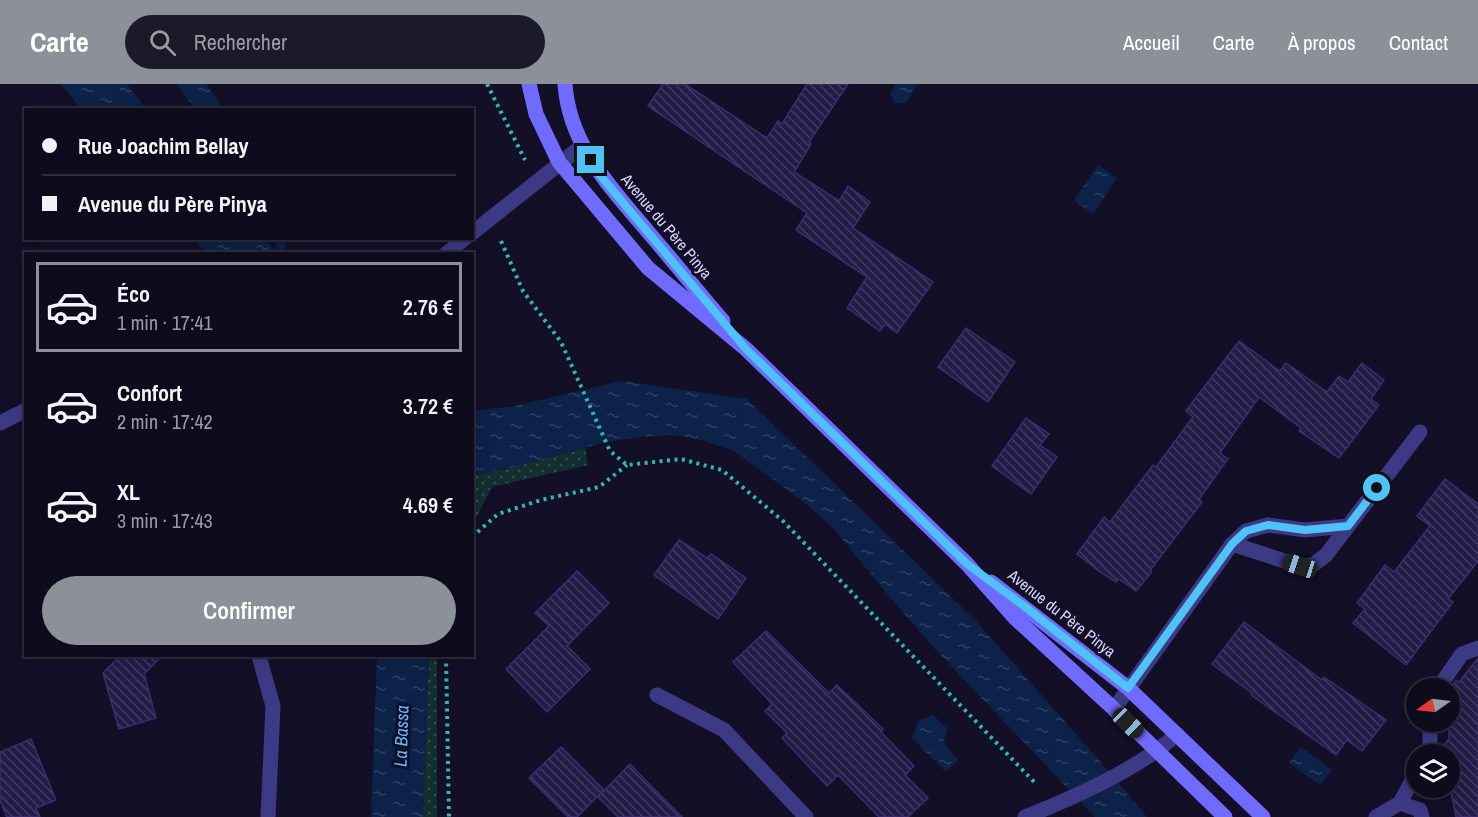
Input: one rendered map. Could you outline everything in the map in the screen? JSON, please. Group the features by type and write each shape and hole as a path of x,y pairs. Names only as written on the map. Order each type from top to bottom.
{"main road":[{"name":"Avenue du Père Pinya","path":"529,84 536,114 559,162 648,268 746,349 967,564 1015,618 1114,709 1225,817"},
{"name":"Avenue du Père Pinya","path":"565,84 566,104 582,146 599,174 746,349"},
{"name":"Avenue du Père Pinya","path":"967,564 1128,688 1263,817"}],"street":[{"path":"474,231 582,146"},
{"path":"448,252 463,240"},
{"path":"0,423 24,411"},
{"path":"1232,544 1300,566 1312,565 1326,555 1420,432"},
{"path":"1114,709 1232,544 1246,531 1268,525 1305,530 1348,526"},
{"path":"1445,678 1462,654 1478,648"},
{"path":"259,657 273,706 268,817"},
{"path":"657,696 724,730 806,817"},
{"path":"1024,817 1057,805 1134,765 1158,751 1176,734"},
{"path":"1376,817 1400,803 1406,792"},
{"path":"1400,803 1420,810 1422,817"}],"path":[{"path":"487,84 535,183"},
{"path":"490,219 523,291 561,342 610,451 627,465"},
{"path":"474,535 498,514 541,500 599,487 627,465 681,459 722,470 783,521 1057,805"},
{"path":"446,657 449,817"}],"green space":[{"path":"585,448 588,465 492,487 474,522 474,476"},
{"path":"429,657 437,657 437,817 423,817"}],"water":[{"path":"61,84 127,84 145,108 80,108"},
{"path":"177,84 206,84 223,108 193,108"},
{"path":"896,84 918,84 906,103 894,103 890,93"},
{"path":"1098,165 1117,178 1093,214 1074,200"},
{"path":"194,240 265,240 277,252 206,252"},
{"path":"622,381 747,399 977,622 1147,817 1095,817 934,648 834,529 805,503 734,451 698,439 672,435 641,437 602,443 474,476 474,411 515,406"},
{"name":"La Bassa","path":"377,657 429,657 423,817 371,817"},
{"path":"933,715 947,728 944,743 958,760 946,772 912,738 918,721"},
{"path":"1301,747 1332,770 1320,785 1289,763"}],"building":[{"path":"663,84 685,84 767,138 778,121 782,124 807,84 848,84 809,142 811,144 794,172 839,201 848,186 870,202 853,228 933,282 897,333 885,324 880,331 847,308 867,277 796,230 807,213 648,106"},
{"path":"966,328 1015,362 988,402 938,367"},
{"path":"1239,341 1280,371 1286,363 1327,392 1339,376 1348,382 1362,363 1384,380 1371,399 1379,405 1339,458 1299,431 1301,428 1259,397 1220,453 1228,459 1199,499 1202,502 1151,569 1151,573 1136,591 1119,579 1116,582 1077,554 1104,517 1110,522 1153,465 1156,467 1193,417 1186,411"},
{"path":"1026,418 1049,434 1040,445 1057,457 1031,494 992,466"},
{"path":"1445,479 1478,504 1478,561 1448,599 1453,602 1406,665 1353,623 1365,609 1357,603 1385,565 1394,572 1430,526 1417,516"},
{"path":"679,540 707,558 711,554 746,578 718,619 654,575"},
{"path":"577,571 609,603 567,646 590,669 547,712 506,669 549,626 535,613"},
{"path":"1244,622 1322,680 1324,677 1386,720 1362,751 1347,740 1336,755 1251,695 1252,693 1212,664"},
{"path":"766,631 829,693 837,685 883,729 881,732 914,766 905,775 928,798 908,817 879,817 838,775 827,786 782,738 787,733 765,711 772,704 733,662"},
{"path":"119,657 161,657 144,674 156,718 119,729 103,673"},
{"path":"1478,658 1478,817 1456,817 1452,798 1460,798 1460,744 1445,744 1449,739 1449,732 1460,732 1460,681"},
{"path":"31,739 56,800 36,808 40,817 7,817 0,801 0,752"},
{"path":"561,747 604,790 577,817 568,817 529,778"},
{"path":"630,764 682,817 618,817 598,797"}],"waterway":[{"path":"280,240 281,252"}],"route":[{"path":"591,160 599,174 746,349 967,564 1128,688 1232,544 1246,531 1268,525 1305,530 1348,526 1377,488"}]}
